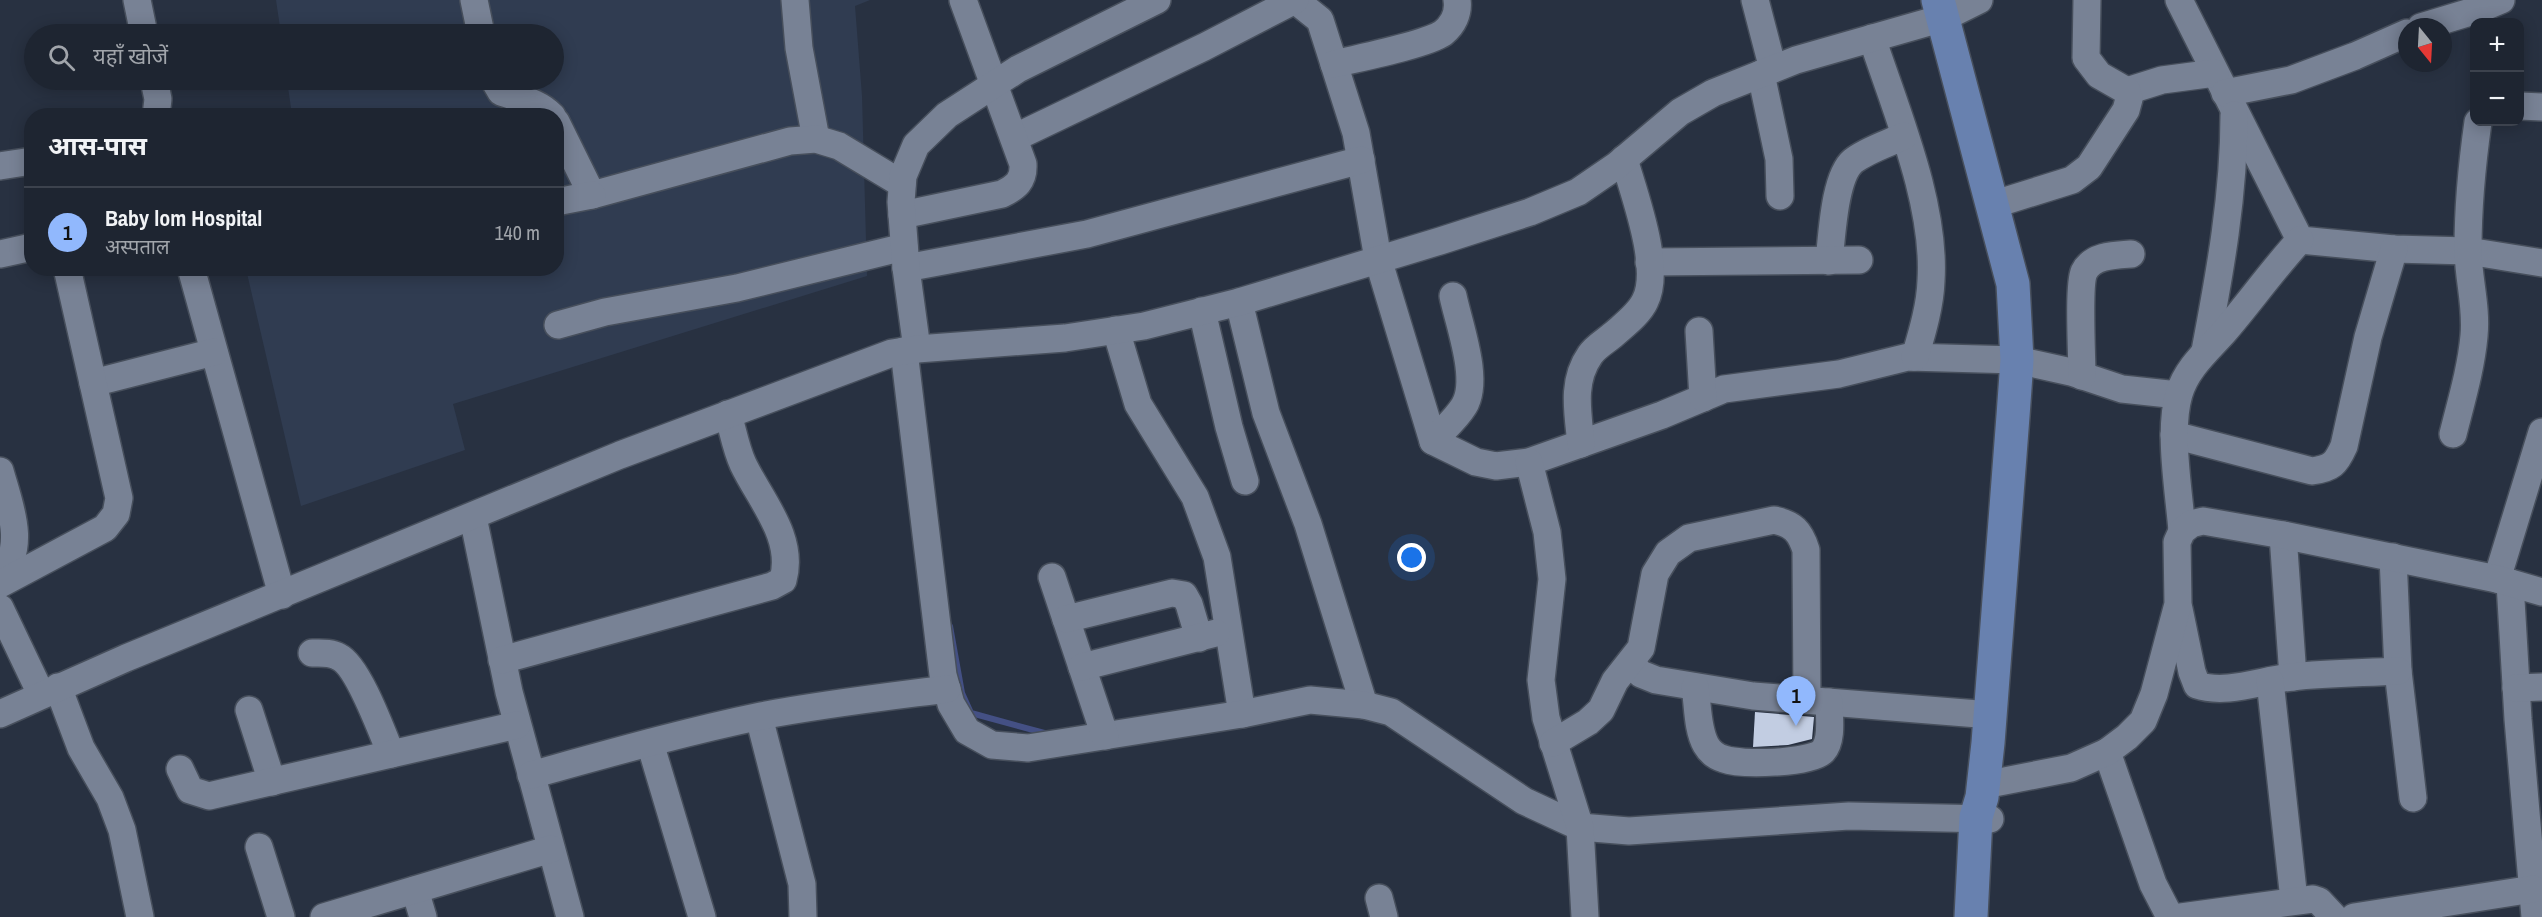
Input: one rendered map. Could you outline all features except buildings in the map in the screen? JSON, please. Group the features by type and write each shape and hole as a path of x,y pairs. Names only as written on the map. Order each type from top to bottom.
{"main road":[{"path":"1940,9 2013,284 2017,360 1983,805 1971,917"},
{"path":"1983,805 1988,917"}],"street":[{"path":"137,0 142,24"},
{"path":"474,0 479,24"},
{"path":"795,0 799,48 816,139"},
{"path":"902,215 1002,194 1017,186 1024,174 1014,138 963,0"},
{"path":"1157,0 1018,69 947,115 916,145 903,176 902,215 910,350 943,675 951,704 967,731 992,745 1028,748 1242,714 1310,700 1364,705 1391,712 1524,801 1580,827 1629,831 1983,805 2107,752 2143,721 2154,694 2178,604"},
{"path":"1014,138 1204,47 1295,0 1320,20 1356,133 1378,259 1433,441 1476,462 1496,466 1529,462 1724,389 1839,374 1908,357 2017,360 2082,376 2122,389 2178,395"},
{"path":"1334,64 1441,34 1453,23 1458,6 1457,0"},
{"path":"1755,0 1779,159 1780,196"},
{"path":"0,714 50,690 620,456 892,353 1054,339 1144,326 1239,302 1530,212 1578,192 1624,159 1680,112 1713,93 1767,71 1872,38 1940,9 1978,0"},
{"path":"1992,205 2072,180 2088,167 2126,110 2129,99 2127,92 2099,75 2086,58 2086,0"},
{"path":"2179,0 2300,240"},
{"path":"2450,18 2483,8"},
{"path":"2127,92 2162,80 2224,93 2291,80 2398,37"},
{"path":"1872,38 1929,223 1931,281 1924,324 1915,357"},
{"path":"156,90 157,108"},
{"path":"500,90 545,108"},
{"path":"2205,351 2229,208 2234,158 2224,93"},
{"path":"2524,106 2542,107"},
{"path":"2453,434 2474,335 2475,310 2468,251 2472,166 2477,126"},
{"path":"1829,261 1835,212 1844,175 1851,162 1904,136"},
{"path":"564,138 592,195"},
{"path":"564,200 592,195 790,141 816,139 839,146 902,184"},
{"path":"1581,444 1576,398 1580,373 1590,354 1628,322 1645,301 1650,282 1648,248 1624,159"},
{"path":"558,325 605,312 905,257 1087,234 1361,160"},
{"path":"0,166 24,162"},
{"path":"2300,240 2394,249 2468,251 2542,263"},
{"path":"2182,531 2174,435 2178,395 2186,378 2205,351 2223,333 2300,240"},
{"path":"0,253 24,248"},
{"path":"2174,435 2312,471 2325,469 2337,462 2344,446 2368,337 2394,249"},
{"path":"2082,376 2084,272 2094,262 2108,255 2131,254"},
{"path":"1649,262 1859,260"},
{"path":"0,584 105,528 116,514 118,498 69,276"},
{"path":"193,276 282,595"},
{"path":"1433,441 1464,406 1469,393 1470,374 1453,296"},
{"path":"1239,302 1266,413 1308,524 1364,705"},
{"path":"1202,311 1229,427 1245,481"},
{"path":"1116,330 1138,404 1195,497 1217,557 1242,714"},
{"path":"1700,331 1703,398"},
{"path":"93,383 214,352"},
{"path":"502,660 772,586 783,580 786,552 779,531 743,464 728,414"},
{"path":"2535,917 2529,687 2504,581 2540,445"},
{"path":"1529,462 1547,532 1552,579 1541,680 1545,718 1580,827 1585,917"},
{"path":"0,471 14,523 15,547 10,566 0,578"},
{"path":"473,517 502,660 570,917"},
{"path":"1553,743 1588,722 1601,710 1615,681 1641,648 1655,574 1668,553 1689,538 1774,520 1787,523 1800,532 1806,550 1818,701 1829,740 1822,752 1807,759 1785,762 1726,760 1716,756 1707,746 1701,731 1695,687"},
{"path":"2398,671 2281,679 2227,688 2207,689 2197,685 2192,672 2178,604 2176,556 2177,542 2182,531 2191,524 2203,521 2393,557 2504,581 2542,592"},
{"path":"2283,535 2281,679 2294,900"},
{"path":"2393,557 2398,671 2413,798"},
{"path":"1052,577 1105,736"},
{"path":"1066,619 1172,592 1184,595 1199,638"},
{"path":"0,608 50,690 110,798 122,830 140,917"},
{"path":"1082,667 1229,630"},
{"path":"312,653 341,657 355,672 391,754"},
{"path":"1630,663 1641,674 1648,677 1753,696 1990,715"},
{"path":"531,775 759,717 830,704 947,689"},
{"path":"249,710 272,782"},
{"path":"759,717 802,884 803,917"},
{"path":"180,769 190,790 208,796 518,724"},
{"path":"650,743 702,917"},
{"path":"2107,752 2153,884 2170,917"},
{"path":"259,848 281,917"},
{"path":"324,917 551,849"},
{"path":"2354,917 2533,889"},
{"path":"415,890 423,917"},
{"path":"2181,917 2313,899 2334,917"}],"shaded area":[{"path":"276,0 870,0 855,6 862,96 867,276 453,404 465,450 301,506 248,276 564,276 564,108 291,108 288,90 564,90 564,24 280,24"}],"waterway":[{"path":"950,626 962,693 971,713 1048,734"}],"place":[{"name":"Baby lom Hospital","path":"1796,726"}]}
